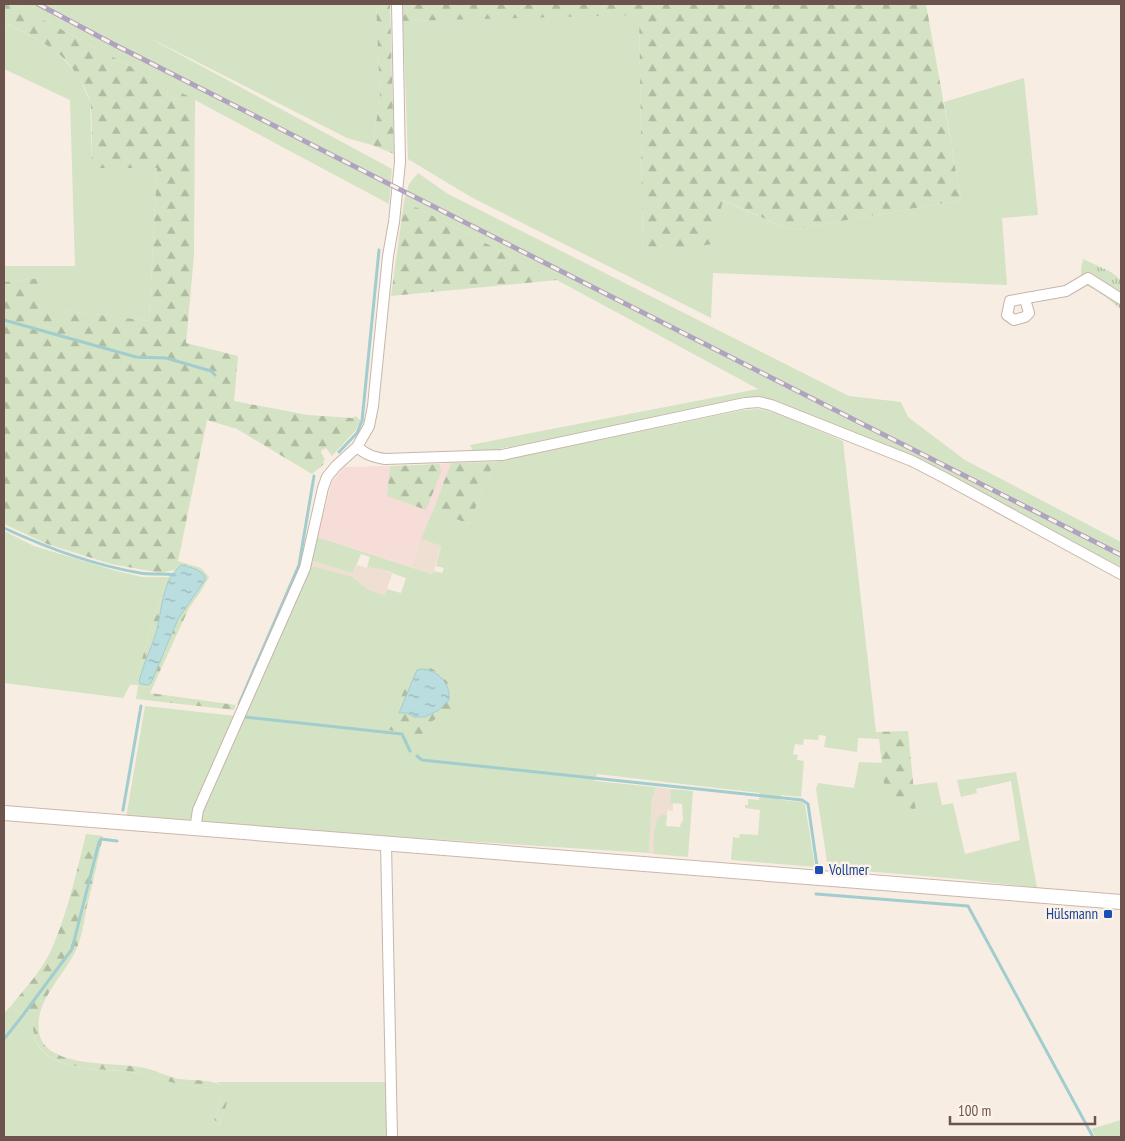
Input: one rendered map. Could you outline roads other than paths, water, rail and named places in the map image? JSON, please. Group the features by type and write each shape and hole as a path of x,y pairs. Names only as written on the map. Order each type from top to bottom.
{"main road":[{"path":"4,814 1121,902"}],"street":[{"path":"195,829 198,810 305,568 327,477 357,447 369,426 373,406 388,256 397,201 400,162 397,4"},
{"path":"1025,299 1066,291 1088,278 1121,299"},
{"path":"357,447 373,458 385,459 502,455 745,403 759,402 801,416 912,461 1121,574"},
{"path":"386,844 392,1137"}],"water":[{"path":"181,565 200,572 205,576 205,580 178,619 151,683 148,685 141,684 139,681 156,633 166,587 175,571"},
{"path":"422,669 433,672 446,683 449,700 439,710 425,717 415,717 407,713 399,713 417,670"}],"waterway":[{"path":"339,452 357,433 362,421 379,250"},
{"path":"4,320 136,357 166,358 211,371 215,375"},
{"path":"239,704 299,565 314,476"},
{"path":"4,528 88,561 140,573 175,575"},
{"path":"123,810 141,706"},
{"path":"245,717 402,734 410,751"},
{"path":"417,756 422,760 802,800 808,804 817,866"},
{"path":"4,1039 72,949 99,842 101,839 117,841"},
{"path":"816,894 968,906 1093,1137"}],"railway":[{"path":"38,4 115,45 1121,555"}],"place":[{"name":"Vollmer","path":"819,870"},
{"name":"Hülsmann","path":"1108,914"}]}
